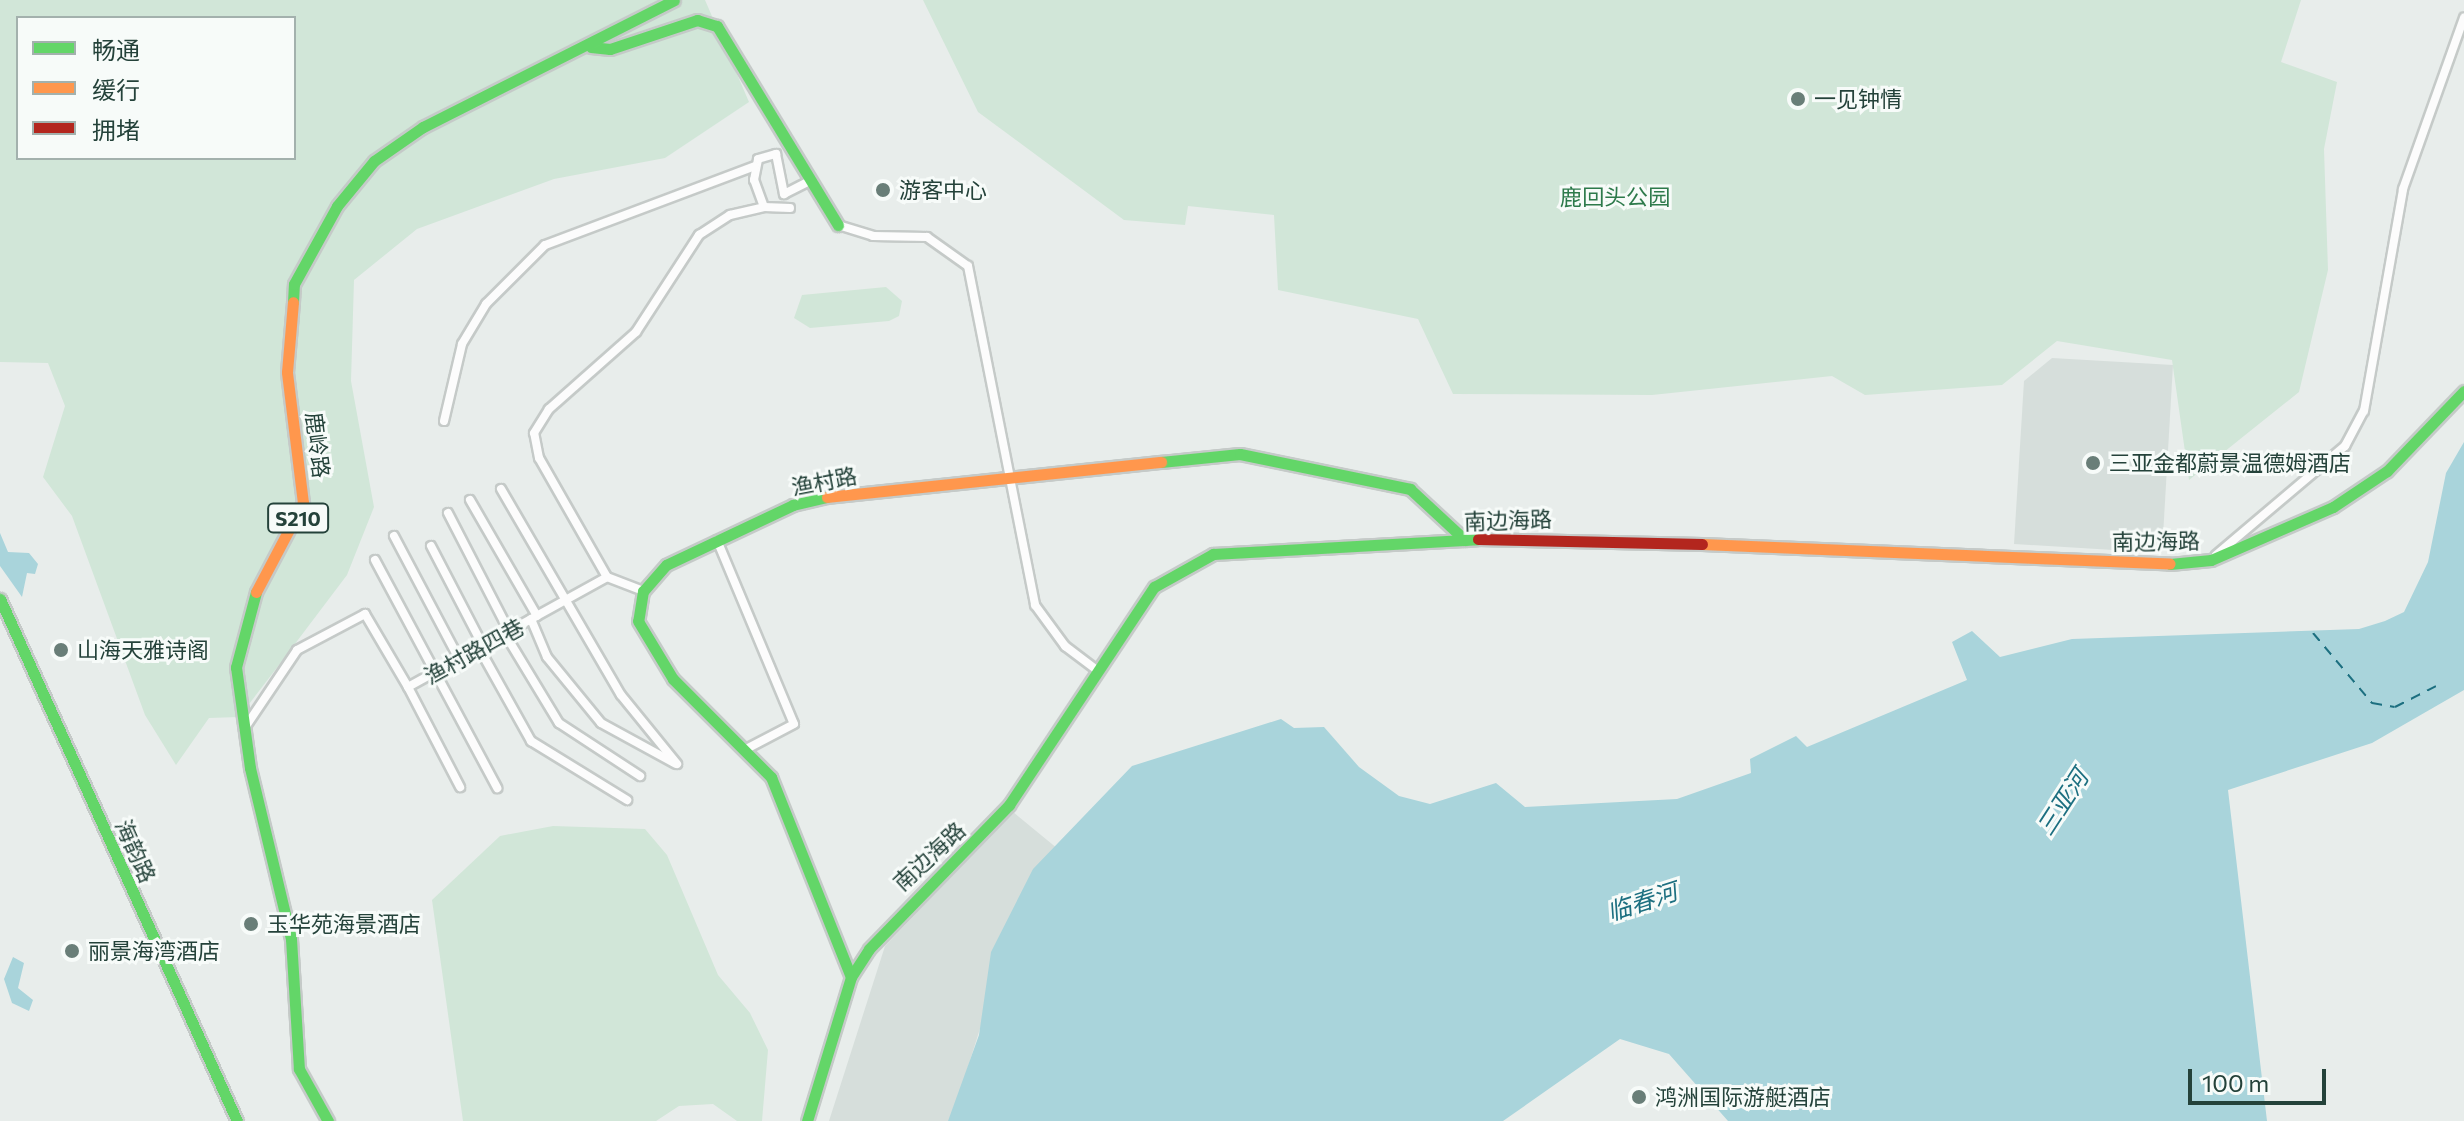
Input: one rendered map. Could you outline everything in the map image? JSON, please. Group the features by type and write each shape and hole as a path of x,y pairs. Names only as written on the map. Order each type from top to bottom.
{"main road":[{"name":"鹿岭路","path":"328,1121 299,1069 291,939 244,730 236,667 247,610 303,503 287,327 294,284 314,243 374,161 423,127 591,47 674,0"},
{"path":"591,47 610,49 697,20 717,26 838,225"},
{"name":"南边海路","path":"807,1121 851,977 899,910 1009,805 1154,587 1213,554 1536,536 2160,565 2211,560 2333,507 2376,478 2464,391"},
{"name":"渔村路","path":"643,591 666,565 717,540 828,497 1240,454 1410,489 1465,540"},
{"path":"643,591 638,621 673,679 748,748 771,777 851,977"},
{"name":"海韵路","path":"0,599 237,1121"}],"street":[{"path":"2211,560 2345,446 2364,411 2403,189 2464,18"},
{"path":"444,421 462,344 486,304 545,245 755,166 764,153 776,154 784,194 810,181"},
{"path":"755,166 764,207"},
{"path":"643,591 607,577 539,458 534,433 549,409 636,332 699,235 730,215 764,207 790,208"},
{"path":"838,225 873,236 927,237 968,266 1013,476 1035,605 1065,646 1097,670"},
{"path":"470,500 534,618 547,657 601,723 677,764 621,695 562,602 501,489"},
{"path":"448,513 507,633 559,723 640,776"},
{"path":"394,536 459,659"},
{"path":"717,540 794,724 748,748"},
{"path":"431,546 531,741 627,800"},
{"path":"375,560 497,788"},
{"name":"渔村路四巷","path":"244,730 297,650 365,614 408,687 607,577"},
{"path":"408,687 460,787"}],"shaded area":[{"name":"三亚金都蔚景温德姆酒店","path":"2052,358 2173,365 2162,553 2014,544 2024,381"},
{"path":"1013,812 1058,849 1010,933 951,1121 829,1121 885,946"}],"green space":[{"path":"0,0 705,0 749,102 665,158 554,179 417,229 354,280 351,381 374,507 347,575 279,665 239,717 209,718 176,765 145,715 72,516 43,477 65,406 48,363 0,362"},
{"name":"鹿回头公园","path":"923,0 2301,0 2281,62 2337,82 2324,149 2328,270 2299,392 2189,480 2172,360 2057,341 2002,385 1865,395 1832,376 1652,395 1453,394 1418,319 1278,290 1274,215 1188,206 1185,225 1124,220 978,112"},
{"path":"886,287 902,301 899,316 889,321 810,328 794,318 802,295"},
{"path":"553,826 645,829 667,855 718,975 750,1013 768,1050 762,1121 737,1121 713,1104 679,1106 656,1121 463,1121 432,900 500,836"}],"water":[{"path":"2464,442 2464,690 2372,743 2228,790 2267,1121 1728,1121 1669,1054 1620,1039 1503,1121 948,1121 979,1035 991,952 1033,869 1132,766 1281,719 1294,728 1324,727 1359,767 1399,796 1430,804 1496,783 1525,807 1677,799 1751,773 1750,759 1796,736 1807,747 1967,680 1952,642 1972,631 2000,657 2072,639 2359,629 2385,621 2404,612 2428,562 2446,473"},
{"path":"0,533 8,552 29,553 38,564 35,574 27,573 22,597 0,566"},
{"path":"13,957 24,963 18,988 33,1000 29,1011 12,1003 4,979"}],"ferry route":[{"path":"2313,633 2372,703 2395,707 2436,686"}],"traffic: fast":[{"path":"293,302 294,284 337,206 374,161 423,127 674,0"},
{"path":"591,47 610,49 697,20 717,26 838,225"},
{"path":"2170,564 2211,560 2333,507 2387,471 2464,391"},
{"path":"1161,462 1240,454 1410,489 1465,540"},
{"path":"827,497 793,505 666,565 643,591 638,621 673,679 771,777 851,977"},
{"path":"807,1121 851,977 869,949 1009,805 1154,587 1213,554 1478,539"},
{"path":"256,592 236,667 250,768 291,939 299,1069 328,1121"},
{"path":"0,599 237,1121"}],"traffic: slow":[{"path":"256,592 303,503 287,372 293,302"},
{"path":"827,497 1161,462"},
{"path":"1702,544 2170,564"}],"traffic: jam":[{"path":"1478,539 1702,544"}],"place":[{"name":"一见钟情","path":"1798,99"},
{"name":"游客中心","path":"883,190"},
{"name":"三亚金都蔚景温德姆酒店","path":"2093,463"},
{"name":"山海天雅诗阁","path":"61,650"},
{"name":"玉华苑海景酒店","path":"251,924"},
{"name":"丽景海湾酒店","path":"72,951"},
{"name":"鸿洲国际游艇酒店","path":"1639,1097"}],"water label":[{"name":"三亚河","path":"2062,802"},
{"name":"临春河","path":"1642,901"}]}
